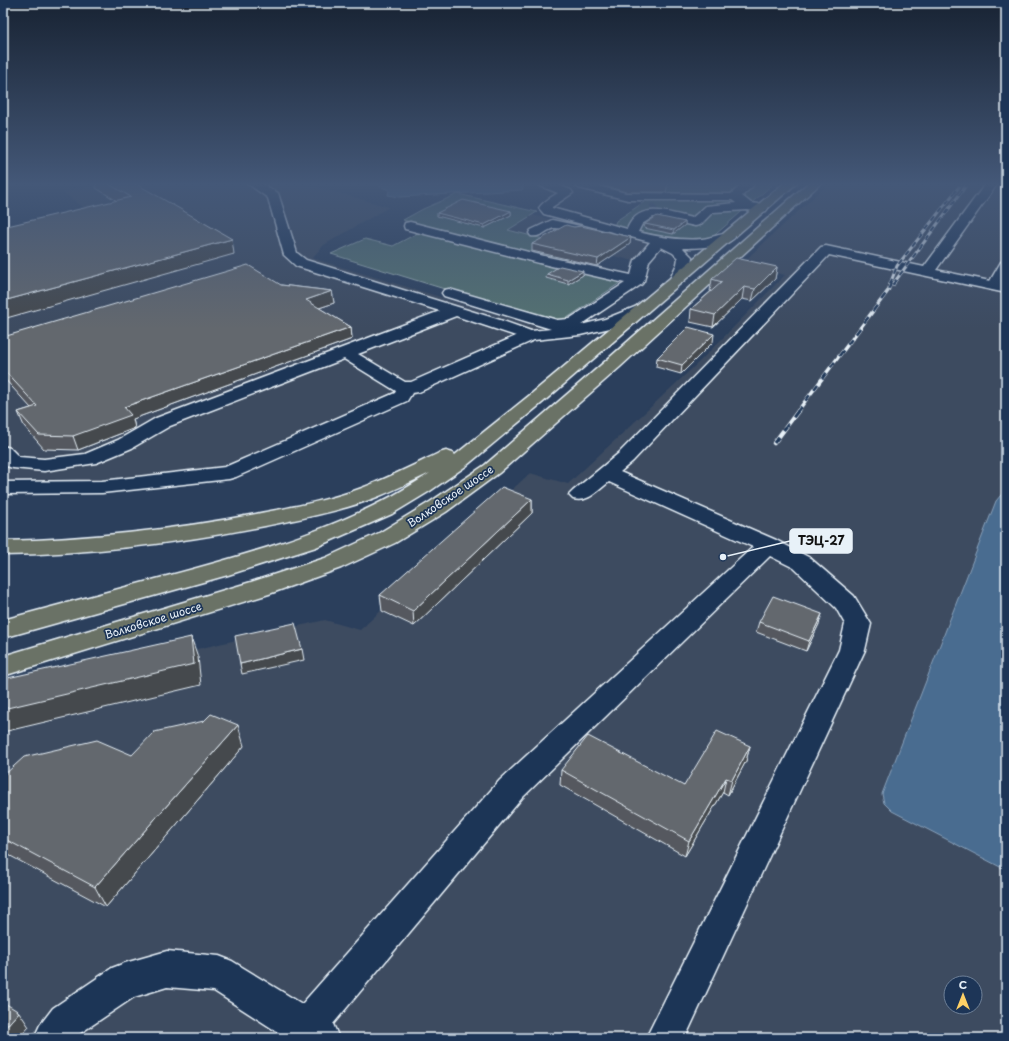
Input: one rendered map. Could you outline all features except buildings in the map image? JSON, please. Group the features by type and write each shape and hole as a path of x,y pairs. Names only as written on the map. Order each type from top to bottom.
{"main road":[{"name":"Волковское шоссе","path":"3,629 220,570 308,542 384,509 423,487 459,462 536,399 733,232"},
{"name":"Волковское шоссе","path":"3,666 260,588 332,563 387,538 438,507 492,469 761,232"},
{"path":"3,548 78,546 134,541 199,532 269,519 328,505 368,493 406,477 451,455 536,399"}],"lane":[{"path":"284,232 291,255 301,263 530,336"},
{"path":"432,232 547,261 637,281"},
{"path":"596,232 659,241 699,245 718,241 728,236"},
{"path":"609,232 622,236"},
{"path":"622,236 626,232"},
{"path":"927,272 957,232"},
{"path":"437,290 556,325 573,323 637,281 642,260 659,241"},
{"path":"659,241 678,250 685,257 684,264 677,280"},
{"path":"580,495 626,457 826,250 1000,288 1006,264"},
{"path":"326,256 385,274"},
{"path":"345,353 401,387 407,388 421,386 530,336 580,330 610,323 640,310"},
{"path":"3,452 13,462 44,465 89,459 102,455 125,444 163,422 455,311"},
{"path":"3,488 102,487 229,474 401,397 407,388"},
{"path":"102,455 129,484"},
{"path":"606,474 768,545 802,563 845,602 858,624 852,650 665,1038"},
{"path":"53,1038 66,1021 124,981 167,968 218,974 313,1033 511,789 768,545"}],"shaded area":[{"path":"17,232 347,232 324,245 312,258 545,329 550,337 532,340 368,416 206,480 97,493 3,494 3,235"},
{"path":"514,232 604,232 632,238 650,245 634,261"},
{"path":"776,232 1006,232 1006,1038 3,1038 3,693 325,620 360,630 530,473 568,484 699,362 785,275 741,264"},
{"path":"1006,489 1006,870 892,811 884,803 882,794 996,501"}],"green space":[{"path":"420,232 514,232 591,251 567,266 623,281 558,324 331,254 365,239 393,246"},
{"path":"638,232 719,232 708,241 674,240"}],"railway":[{"path":"890,284 897,266 924,232"},
{"path":"893,284 932,232"},
{"path":"797,412 888,291 891,283"},
{"path":"774,443 798,411"}],"place":[{"name":"ТЭЦ-27","path":"723,557"}]}
